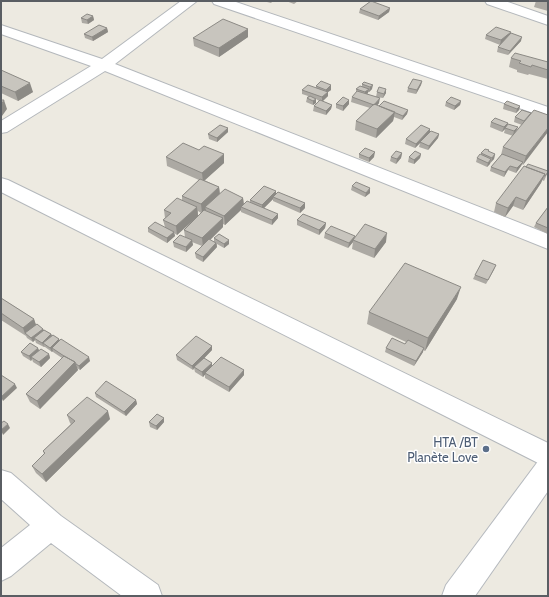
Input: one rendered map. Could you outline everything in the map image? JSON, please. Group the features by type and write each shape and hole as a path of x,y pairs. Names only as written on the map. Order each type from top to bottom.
{"street":[{"path":"1,128 104,65 190,1"},
{"path":"219,1 548,113"},
{"path":"492,1 548,21"},
{"path":"1,29 104,65 548,242"},
{"path":"1,184 548,456"},
{"path":"457,596 548,469"},
{"path":"1,482 51,526 147,596"},
{"path":"1,566 51,526"}],"building":[{"path":"371,1 390,8 379,16 360,9"},
{"path":"87,14 93,16 87,20 81,18"},
{"path":"223,19 248,29 219,48 193,38"},
{"path":"99,25 107,28 92,37 84,34"},
{"path":"496,27 511,32 501,40 486,35"},
{"path":"511,33 522,37 510,51 498,47"},
{"path":"515,53 548,62 548,70 519,63 521,61 511,58"},
{"path":"1,70 30,83 15,92 1,86"},
{"path":"413,79 422,81 417,90 408,88"},
{"path":"321,81 331,85 326,90 316,86"},
{"path":"364,82 373,85 370,87 362,84"},
{"path":"308,85 328,92 322,97 302,90"},
{"path":"360,86 369,89 365,92 356,89"},
{"path":"379,87 386,89 384,94 377,92"},
{"path":"357,91 380,98 374,105 352,97"},
{"path":"310,96 316,99 313,101 307,98"},
{"path":"343,97 349,100 343,106 336,104"},
{"path":"451,97 461,101 455,106 446,102"},
{"path":"320,100 332,105 326,111 314,106"},
{"path":"384,101 408,110 403,116 379,106"},
{"path":"507,101 520,106 517,109 504,104"},
{"path":"374,104 395,112 377,129 356,121"},
{"path":"522,110 531,113 524,121 515,117"},
{"path":"534,110 548,115 548,128 526,156 503,147"},
{"path":"495,118 508,123 504,127 491,122"},
{"path":"508,124 518,127 514,131 505,128"},
{"path":"220,125 228,128 217,138 208,134"},
{"path":"421,125 430,129 416,144 406,139"},
{"path":"431,131 439,134 429,146 420,142"},
{"path":"183,143 199,150 204,146 224,154 202,173 166,157"},
{"path":"365,148 375,152 369,158 359,154"},
{"path":"485,149 495,154 492,158 481,153"},
{"path":"396,151 402,153 397,159 391,157"},
{"path":"415,151 421,154 414,160 409,157"},
{"path":"480,154 491,159 488,163 477,158"},
{"path":"502,154 523,162 517,168 510,166 505,172 491,167"},
{"path":"528,164 548,172 544,176 545,174 526,167"},
{"path":"524,166 545,174 526,201 516,197 508,208 496,203"},
{"path":"200,179 219,187 201,204 182,196"},
{"path":"356,182 370,188 366,193 352,186"},
{"path":"264,186 276,191 262,205 250,200"},
{"path":"225,189 243,198 224,216 205,207"},
{"path":"278,192 305,203 300,208 273,197"},
{"path":"177,198 197,207 176,226 163,220 171,213 164,210"},
{"path":"247,201 278,214 272,220 241,207"},
{"path":"548,207 548,228 536,223"},
{"path":"204,210 223,218 202,238 184,230"},
{"path":"303,214 326,223 319,230 297,220"},
{"path":"155,222 174,232 167,238 148,228"},
{"path":"365,224 387,233 375,249 353,240"},
{"path":"331,226 355,236 349,243 325,233"},
{"path":"219,234 229,240 224,244 214,238"},
{"path":"180,235 192,240 186,247 173,242"},
{"path":"209,239 216,243 203,257 195,253"},
{"path":"483,260 496,265 488,280 475,275"},
{"path":"405,263 461,287 428,338 369,312"},
{"path":"1,298 34,319 23,328 1,313"},
{"path":"37,324 43,329 31,338 25,333"},
{"path":"44,330 51,334 42,343 34,338"},
{"path":"53,335 59,339 50,348 43,343"},
{"path":"196,336 212,346 192,366 176,355"},
{"path":"392,338 405,344 408,340 424,348 416,361 386,348"},
{"path":"61,339 89,357 79,366 52,348"},
{"path":"30,343 38,348 29,356 21,352"},
{"path":"41,349 49,354 39,362 31,357"},
{"path":"64,356 75,362 37,401 26,394"},
{"path":"221,357 244,370 229,387 205,373"},
{"path":"204,358 212,363 202,372 194,367"},
{"path":"1,375 15,384 1,397"},
{"path":"106,381 136,400 124,412 95,393"},
{"path":"87,397 108,411 42,474 32,466 45,453 43,451 75,421 67,415"},
{"path":"157,414 164,418 156,426 149,422"},
{"path":"4,421 8,424 1,430 1,423"}],"place":[{"name":"HTA /BT Planète Love","path":"486,449"}]}
